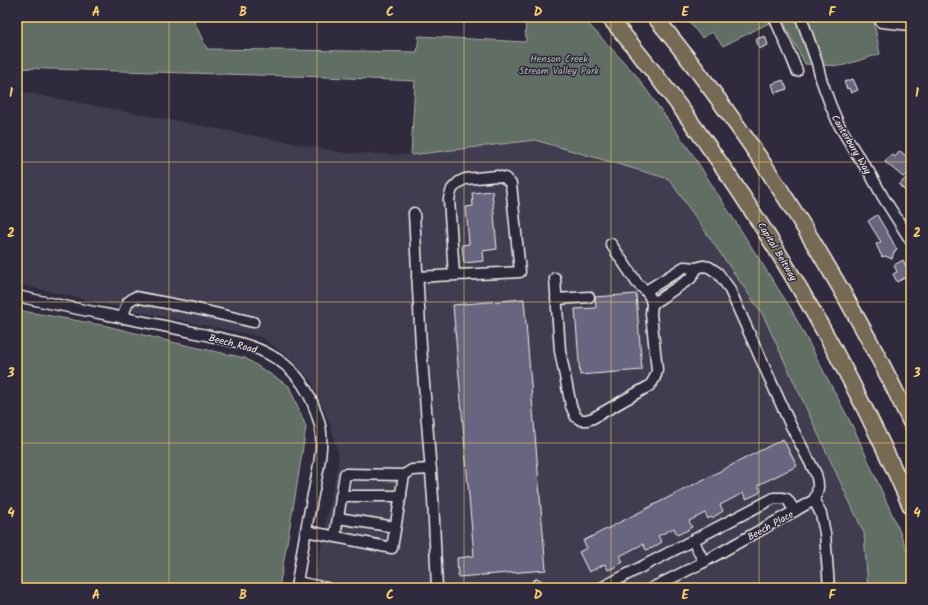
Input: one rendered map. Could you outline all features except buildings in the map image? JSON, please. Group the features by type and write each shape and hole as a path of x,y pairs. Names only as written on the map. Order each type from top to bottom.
{"highway":[{"name":"Capital Beltway","path":"609,17 637,51 710,147 779,253 810,304 858,393 911,507"},
{"path":"655,17 740,129 811,237 868,336 911,423"}],"street":[{"path":"775,17 797,71"},
{"name":"Canterbury Way","path":"800,17 830,104 839,125 911,241"},
{"path":"881,22 911,25"},
{"path":"417,277 454,276 520,272 511,184 505,178 497,176 465,179 459,182 452,190 449,200 454,276"},
{"path":"414,213 421,346 431,470 437,588"},
{"path":"555,278 560,351 570,406 576,416 581,420 587,420 649,386 654,382 657,370 651,314 652,304 650,297 637,283 611,244"},
{"path":"646,291 684,267 697,268 703,266 709,267 718,273 729,288 790,424 816,474 818,493 814,500 821,514 825,534 829,588"},
{"path":"652,304 691,278 697,268"},
{"name":"Beech Road","path":"17,296 172,327 251,346 270,354 282,362 296,375 314,404 321,432 318,467 297,585"},
{"path":"122,318 128,302 135,297 193,308 253,322"},
{"path":"556,299 589,297"},
{"path":"335,536 345,474 404,475 412,470 431,470"},
{"path":"306,530 392,548 404,475"},
{"path":"341,496 401,496"},
{"path":"601,588 774,498 787,499 795,511"},
{"name":"Beech Place","path":"652,588 704,562 814,500"},
{"path":"338,518 395,526"},
{"path":"693,540 704,562"},
{"path":"297,585 327,588"}],"shaded area":[{"path":"17,91 346,153 411,155 535,140 669,179 763,315 864,533 868,588 313,588 339,457 330,424 311,380 287,356 261,337 17,284"}],"green space":[{"name":"Henson Creek Stream Valley Park","path":"17,17 192,17 207,49 417,52 419,36 524,42 526,41 525,17 565,17 569,21 582,17 635,74 691,152 791,309 855,431 899,530 911,560 911,588 868,588 864,533 763,315 669,179 535,140 411,155 415,81 17,68"},
{"path":"685,17 781,17 723,46 712,32 702,38"},
{"path":"781,17 873,17 880,54 841,66 805,64"},
{"path":"17,310 107,326 245,358 289,386 306,427 279,588 17,588"}]}
